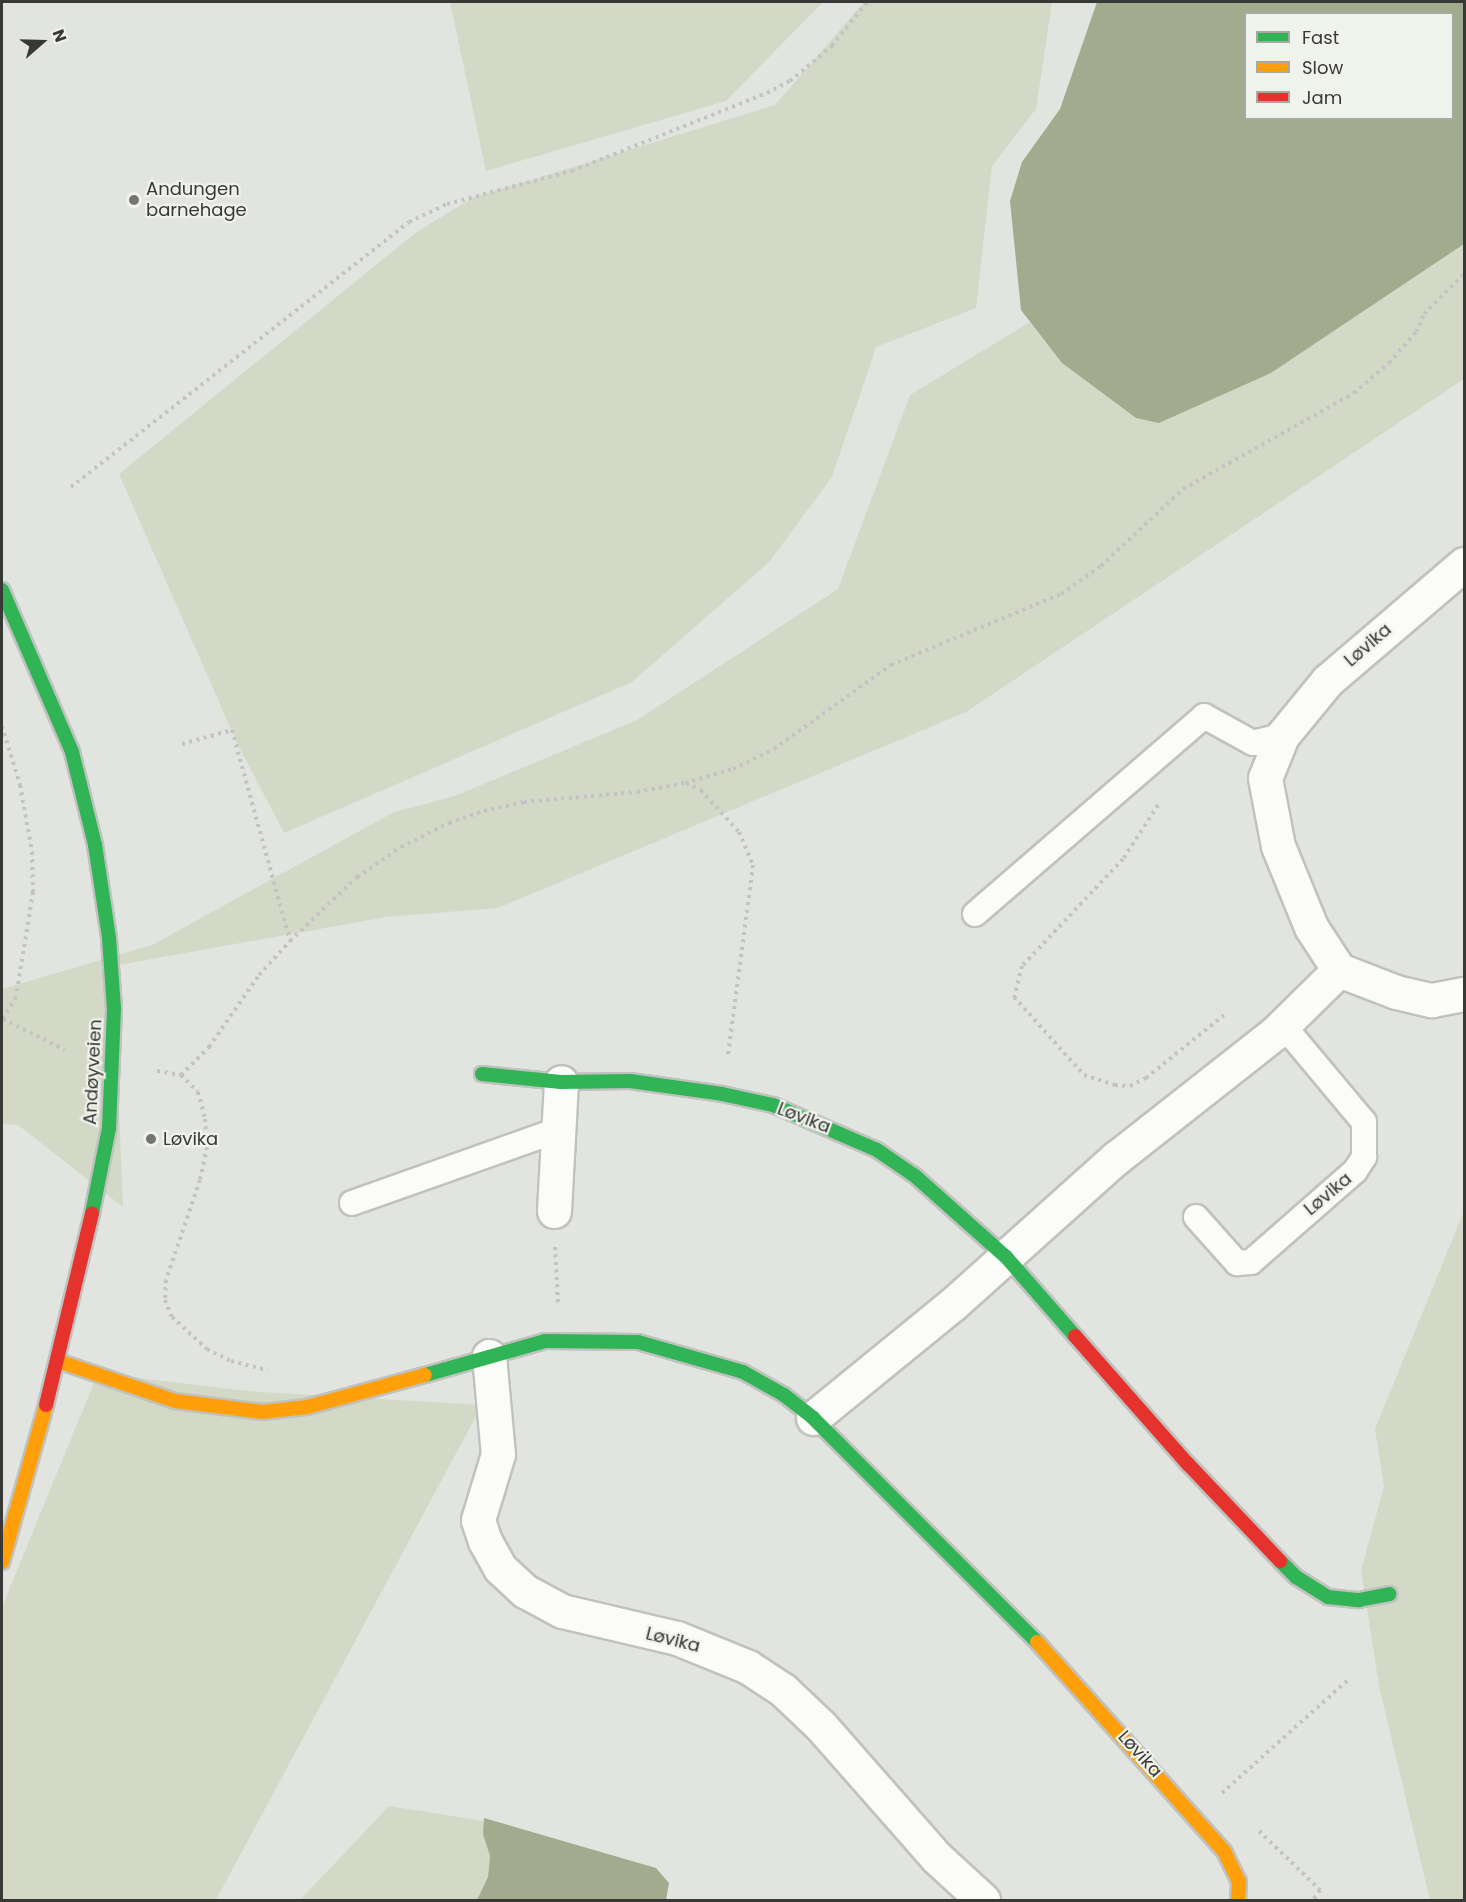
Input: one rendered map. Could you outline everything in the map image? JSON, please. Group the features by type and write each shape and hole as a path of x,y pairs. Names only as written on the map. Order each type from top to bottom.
{"street":[{"name":"Løvika","path":"1339,970 1311,927 1269,812 1265,778 1282,736 1328,680 1464,564"},
{"name":"Andøyveien","path":"2,590 72,752 95,845 113,970 107,1138 83,1261 58,1361 2,1562"},
{"path":"813,1418 1006,1257 1116,1158 1283,1025 1339,970 1396,992 1432,1000 1464,994"},
{"name":"Løvika","path":"482,1074 561,1082 630,1081 722,1094 772,1105 878,1150 915,1176 1006,1257 1188,1464 1296,1578 1328,1597 1359,1600 1389,1594"},
{"path":"554,1211 561,1082"},
{"name":"Løvika","path":"58,1361 175,1401 215,1409 262,1412 354,1396 545,1341 638,1342 743,1372 784,1395 813,1418 1038,1644 1159,1774 1224,1851 1239,1882 1238,1900"},
{"name":"Løvika","path":"489,1356 498,1454 478,1520 484,1541 500,1568 525,1591 562,1611 677,1638 713,1651 783,1690 821,1726 936,1857 983,1900"}],"lane":[{"path":"975,914 1204,716 1252,743 1282,736"},
{"name":"Løvika","path":"1196,1217 1237,1263 1251,1262 1355,1171 1364,1157 1364,1122 1283,1025"},
{"path":"352,1203 558,1130"}],"path":[{"path":"71,487 409,222 447,204 572,171 767,93 790,81 832,46 867,2"},
{"path":"181,1075 209,1047 259,975 290,941 357,878 401,847 449,823 524,802 637,792 685,783 733,769 774,749 891,665 1061,594 1101,566 1184,489 1354,393 1389,363 1416,332 1424,314 1464,274"},
{"path":"2,726 20,785 32,852 33,892 16,997 2,1019 64,1050"},
{"path":"182,744 232,730 290,941"},
{"path":"685,783 701,790 739,832 753,865 722,1094"},
{"path":"1164,797 1123,859 1022,966 1014,997 1084,1075 1115,1085 1130,1086 1146,1078 1224,1015"},
{"path":"157,1071 181,1075 198,1092 205,1119 207,1147 200,1180 166,1280 165,1300 172,1317 207,1349 231,1361 278,1371"},
{"path":"554,1211 558,1307 567,1306"},
{"path":"1221,1793 1347,1681"},
{"path":"1213,1785 1230,1801"},
{"path":"1254,1826 1320,1890 1313,1900"}],"shaded area":[{"path":"450,2 823,2 726,101 486,171"},
{"path":"864,2 1052,2 1036,109 992,166 976,308 876,347 832,477 769,562 632,682 284,833 237,743 119,474 414,234 472,198 775,105"},
{"path":"1097,2 1464,2 1464,244 1271,373 1159,423 1136,418 1062,363 1021,310 1010,201 1022,162 1060,109"},
{"path":"1464,244 1464,379 966,712 498,908 386,917 113,966 123,1207 18,1125 2,1124 2,989 152,945 394,812 455,796 637,720 838,589 910,395 1030,322 1062,363 1136,418 1271,373"},
{"path":"1464,1211 1464,1900 1430,1900 1379,1686 1361,1570 1384,1487 1375,1429"},
{"path":"98,1373 247,1391 482,1405 216,1900 2,1900 2,1607"},
{"path":"389,1806 484,1821 490,1856 488,1877 477,1900 300,1900"},
{"path":"484,1818 656,1868 669,1883 666,1900 477,1900 488,1877 490,1856 483,1834"}],"traffic: fast":[{"path":"2,590 72,752 95,845 109,938 114,1009 109,1128 92,1213"},
{"path":"482,1074 561,1082 630,1081 722,1094 773,1105 877,1150 915,1176 1006,1257 1075,1336"},
{"path":"425,1375 545,1341 638,1342 743,1372 784,1395 813,1418 1037,1642"},
{"path":"1280,1561 1296,1577 1328,1597 1359,1600 1389,1594"}],"traffic: slow":[{"path":"58,1361 175,1401 262,1412 307,1407 425,1375"},
{"path":"2,1562 46,1405"},
{"path":"1037,1642 1224,1851 1239,1882 1238,1900"}],"traffic: jam":[{"path":"46,1405 92,1213"},
{"path":"1075,1336 1188,1464 1280,1561"}],"place":[{"name":"Andungen barnehage","path":"134,200"},
{"name":"Løvika","path":"151,1139"}]}
